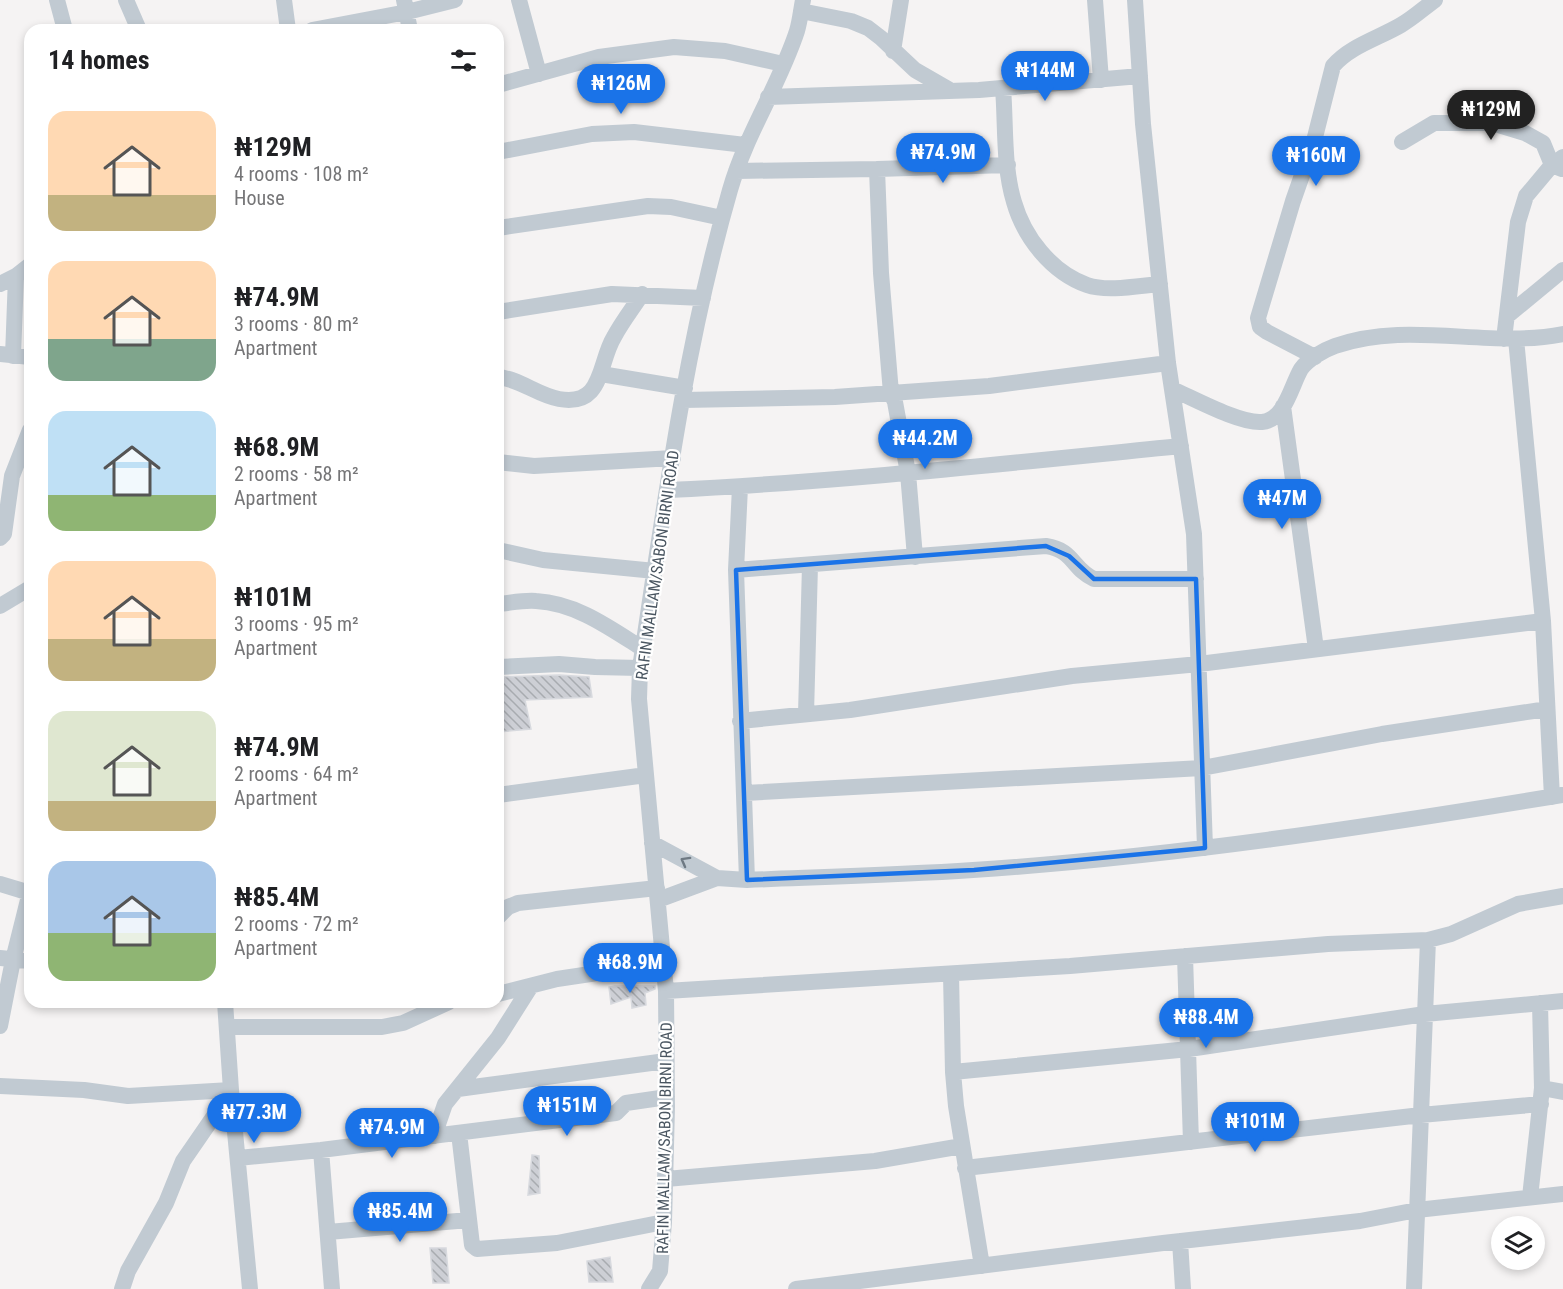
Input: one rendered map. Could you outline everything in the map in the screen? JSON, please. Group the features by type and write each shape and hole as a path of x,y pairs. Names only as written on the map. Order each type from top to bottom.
{"street":[{"path":"57,0 63,24"},
{"path":"126,0 136,24"},
{"path":"284,0 287,24"},
{"path":"335,24 405,6 455,0"},
{"path":"519,0 539,74"},
{"path":"893,51 901,0"},
{"path":"1095,0 1101,80"},
{"path":"1135,0 1140,76 1168,363 1194,534 1205,848"},
{"path":"1315,357 1268,333 1260,327 1258,318 1293,201 1314,141 1333,66 1339,59 1360,46 1402,25 1435,0"},
{"path":"405,6 409,24"},
{"path":"802,6 851,21 875,33 915,70 949,90"},
{"name":"RAFIN MALLAM/SABON BIRNI ROAD","path":"649,1289 660,1271 664,1222 667,1097 666,990 639,699 640,668 684,394 703,298 722,219 745,145 797,31 802,6"},
{"path":"504,84 599,57 674,46 733,52 783,64"},
{"path":"768,97 1004,88 1140,76"},
{"path":"1004,88 1008,165 1013,201 1042,254 1056,267 1088,285 1116,288 1160,285"},
{"path":"504,911 518,903 657,894 717,879 747,880 974,870 1205,848 1557,796 1547,709 1543,621 1507,316 1518,222 1526,196 1559,164 1543,143 1525,133 1492,123 1434,123 1402,142"},
{"path":"504,151 592,134 634,132 745,145"},
{"path":"736,171 1008,165"},
{"path":"877,169 881,273 891,393 895,402 908,473 915,557"},
{"path":"504,227 648,206 671,207 722,219"},
{"path":"0,284 24,270"},
{"path":"1507,316 1563,270"},
{"path":"16,276 6,355 24,356"},
{"path":"504,311 612,294 703,298"},
{"path":"504,378 561,399 582,398 590,393 601,374 613,338 642,294"},
{"path":"1172,388 1239,418 1260,422 1271,420 1283,406 1302,367 1334,346 1368,338 1419,334 1510,339 1563,334"},
{"path":"601,374 684,394 835,398 989,386 1168,363"},
{"path":"1283,406 1316,649"},
{"path":"0,538 4,534 12,476 24,445"},
{"path":"668,490 740,487 908,473 1181,446"},
{"path":"504,463 534,466 673,458"},
{"path":"740,487 736,570 747,880"},
{"path":"736,570 1046,546 1069,555 1080,570 1094,579 1196,579"},
{"path":"504,551 543,560 655,571"},
{"path":"806,714 810,565"},
{"path":"0,606 24,592"},
{"path":"504,604 535,601 561,605 584,614 643,649"},
{"path":"740,721 850,710 1072,676 1199,664 1543,621"},
{"path":"504,667 559,664 640,668"},
{"path":"745,793 1202,768 1382,734 1547,709"},
{"path":"504,794 646,775"},
{"path":"652,843 717,879"},
{"path":"0,884 24,896"},
{"path":"666,990 951,974 1328,944 1428,940 1451,934 1518,904 1563,896"},
{"path":"0,1026 24,919"},
{"path":"1414,1289 1428,940"},
{"path":"1185,956 1191,1142"},
{"path":"504,993 586,974 664,963"},
{"path":"951,974 953,1072 965,1167 982,1266"},
{"path":"434,1136 446,1104 498,1038 531,986"},
{"path":"953,1072 1189,1049 1425,1014 1563,1001"},
{"path":"1530,1197 1541,1096 1540,1003"},
{"path":"225,1008 229,1090 238,1158 250,1289"},
{"path":"227,1027 382,1027 403,1023 436,1008"},
{"path":"458,1089 666,1061"},
{"path":"0,1086 84,1090 128,1096 229,1090"},
{"path":"122,1289 128,1271 166,1203 183,1161 223,1103 229,1090"},
{"path":"965,1167 1420,1115 1563,1092"},
{"path":"238,1158 321,1150 616,1113 626,1102 667,1097"},
{"path":"459,1133 472,1245 477,1249 574,1241 664,1222"},
{"path":"666,1179 875,1161 962,1146"},
{"path":"321,1150 332,1289"},
{"path":"796,1289 1360,1221 1417,1210 1563,1194"},
{"path":"327,1232 469,1220"},
{"path":"1180,1241 1183,1289"}],"highlighted area":[{"path":"1046,546 1069,556 1094,579 1196,579 1205,848 974,870 747,880 736,570"}],"building":[{"path":"559,675 589,677 592,697 525,700 531,729 504,731 504,677"},
{"path":"655,986 655,989 645,993 646,1005 632,1008 631,997 611,1004 609,987"},
{"path":"532,1155 539,1156 540,1193 528,1195"},
{"path":"430,1248 446,1248 449,1283 433,1283"},
{"path":"610,1257 613,1282 589,1282 587,1261"}]}
